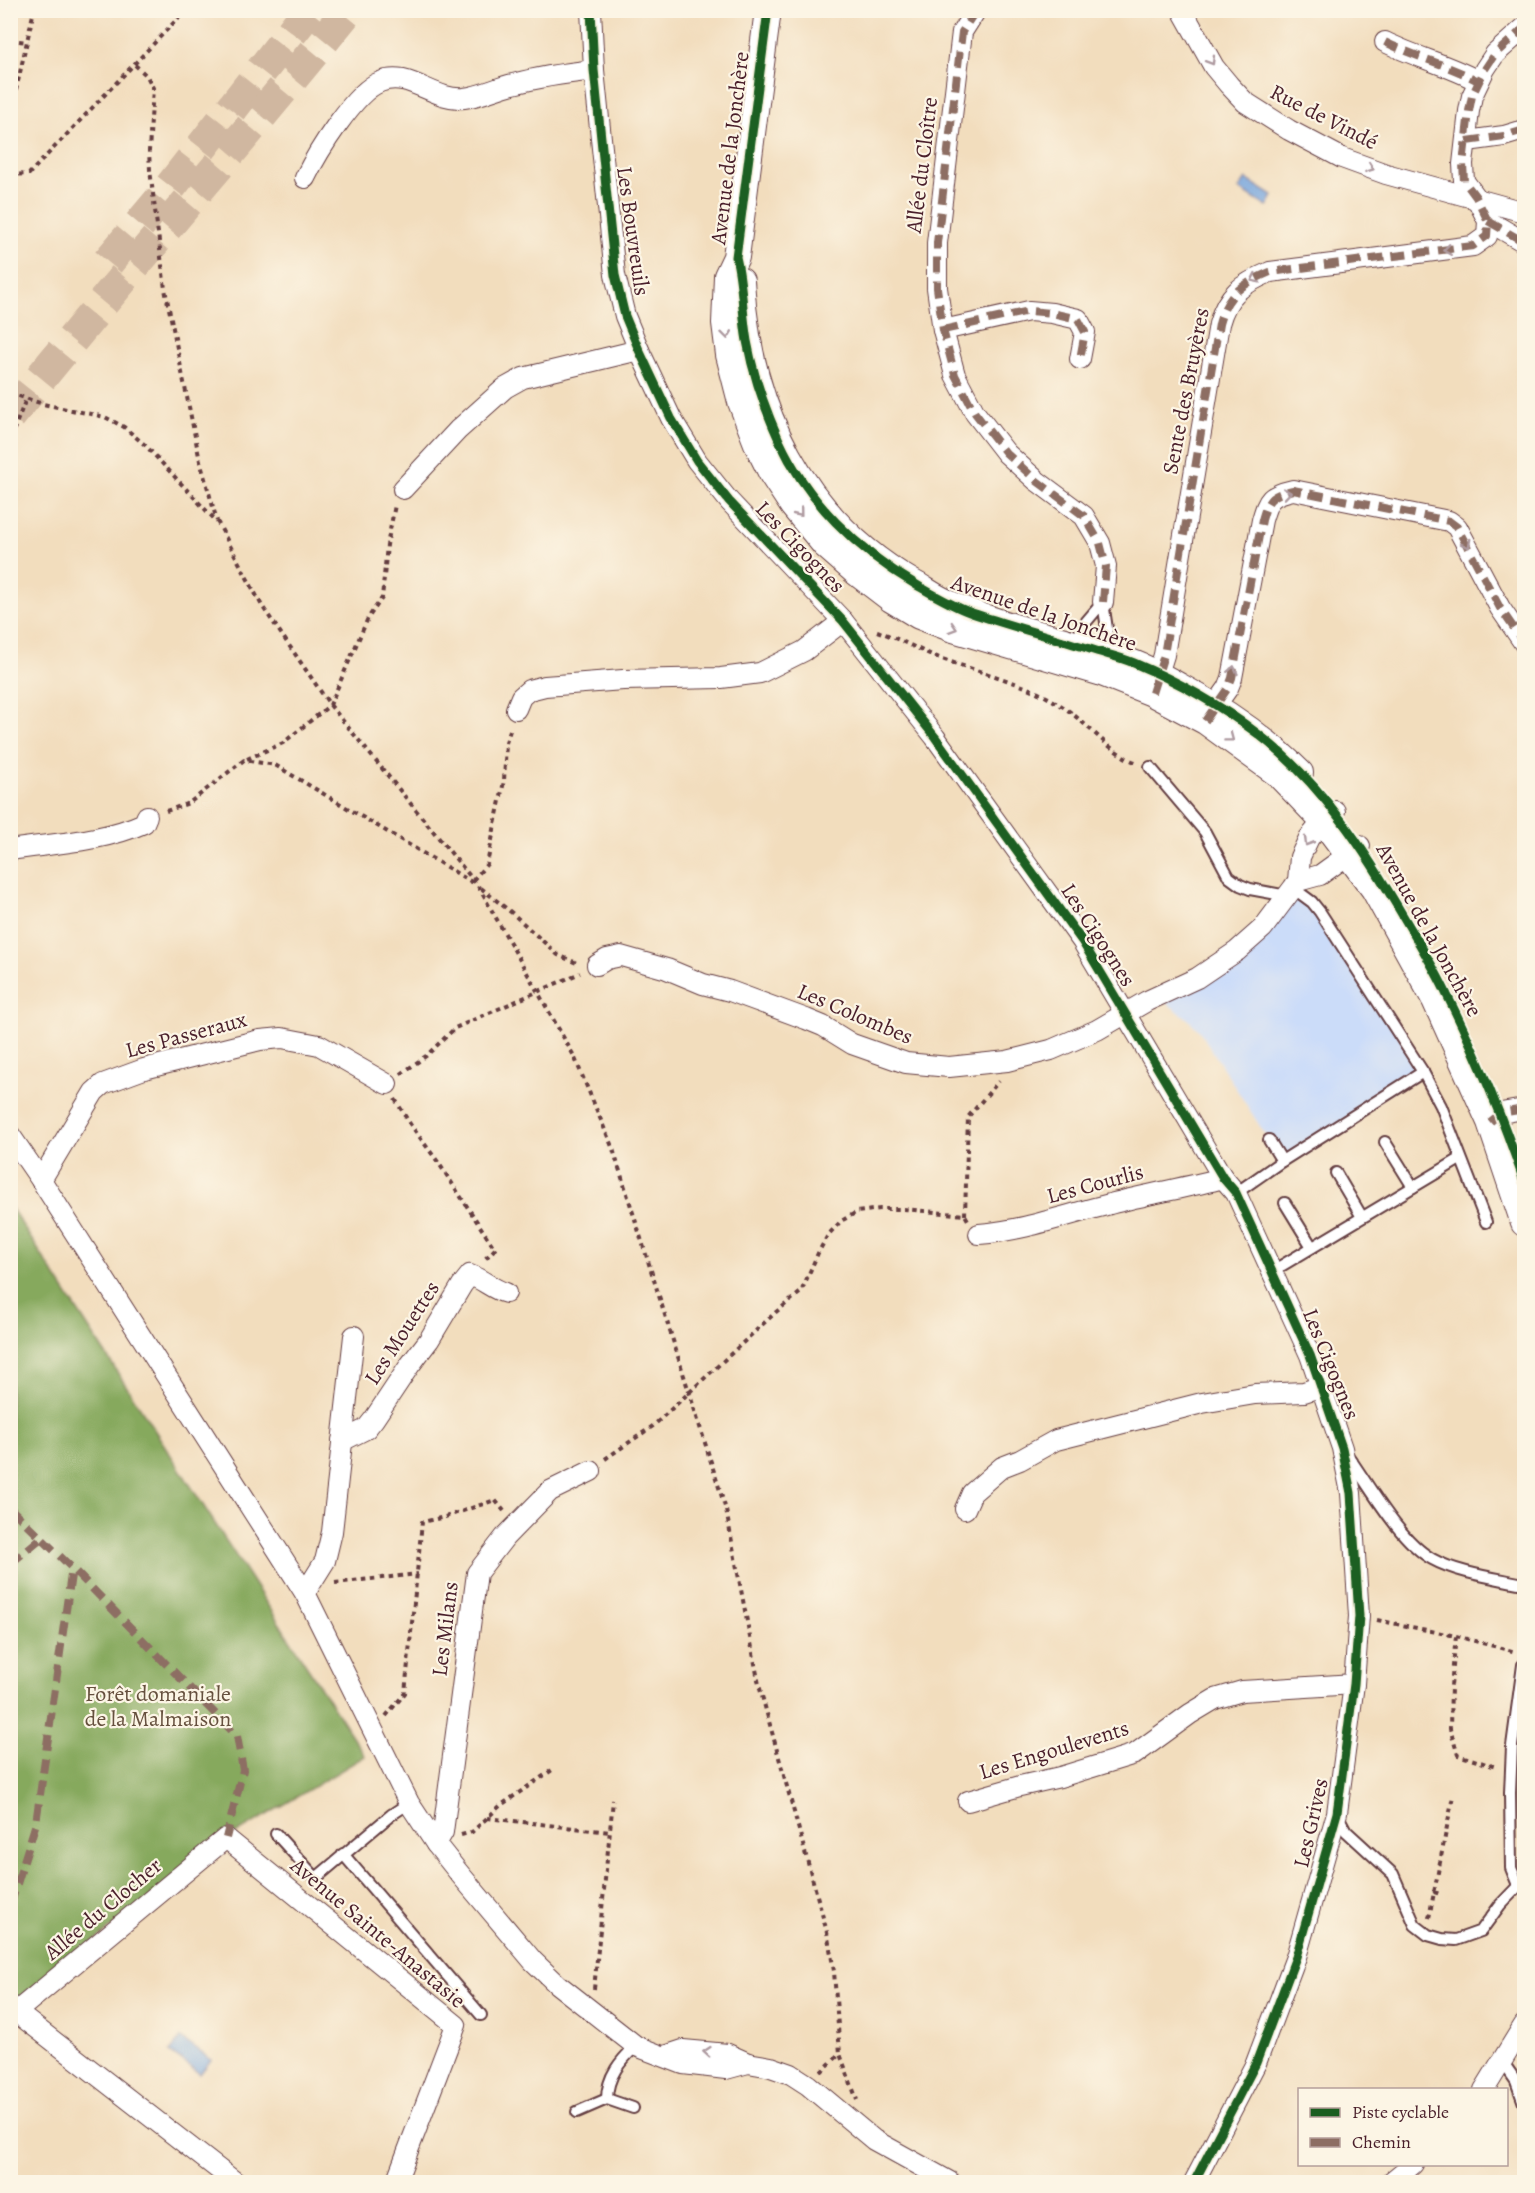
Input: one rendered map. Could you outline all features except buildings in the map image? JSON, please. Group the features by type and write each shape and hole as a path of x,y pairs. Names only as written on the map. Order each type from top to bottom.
{"street":[{"name":"Les Bouvreuils","path":"591,10 594,70 615,275 625,316 671,418 697,460 729,501"},
{"name":"Avenue de la Jonchère","path":"768,10 736,257 741,279 748,343 757,377 778,440 796,472 841,529 892,571 942,600 1070,653 1102,663 1131,662 1156,684 1258,735 1290,763 1354,850 1384,884 1446,992 1505,1115 1524,1180"},
{"name":"Allée du Cloître","path":"976,10 962,32 937,243 937,288 943,330 955,375 975,413 1006,453 1037,481 1084,516 1100,543 1106,566 1103,602"},
{"name":"Rue de Vindé","path":"1182,10 1214,67 1229,85 1245,102 1280,124 1342,158 1364,166 1524,212"},
{"path":"1524,28 1495,54 1478,81 1469,111 1463,164 1464,181 1476,197 1488,221 1524,242"},
{"path":"1385,42 1478,81"},
{"path":"305,178 314,160 354,104 369,88 381,81 395,79 405,81 444,96 461,98 485,94 528,80 594,70"},
{"path":"1467,141 1504,136 1524,130"},
{"name":"Sente des Bruyères","path":"1156,684 1164,655 1217,337 1224,307 1247,282 1270,272 1473,246 1487,236 1488,221"},
{"path":"943,330 1029,311 1052,313 1078,319 1085,332 1080,359"},
{"path":"403,489 458,430 505,388 534,375 639,351"},
{"path":"1210,713 1232,678 1268,501 1278,494 1293,490 1449,521 1457,527 1500,608 1524,643"},
{"name":"Les Cigognes","path":"729,501 843,621 935,737 1082,941 1223,1178 1236,1193 1310,1354 1342,1449"},
{"path":"516,709 521,697 529,690 545,686 623,680 721,678 759,673 804,651 843,621"},
{"path":"10,850 89,839 126,831 144,823 147,816"},
{"name":"Les Colombes","path":"597,965 607,959 621,956 667,969 703,984 730,991 806,1019 823,1026 852,1044 906,1063 949,1067 987,1064 1020,1058 1051,1050 1097,1030 1147,1001 1197,978 1237,951 1263,928 1292,888 1300,857 1310,838 1329,816"},
{"path":"1292,888 1320,876 1354,850"},
{"name":"Les Passeraux","path":"41,1180 94,1092 103,1084 144,1069 260,1040 282,1038 319,1045 387,1084"},
{"name":"Avenue de la Jonchère","path":"1505,1115 1524,1223"},
{"path":"10,1135 304,1593 409,1803 533,1962 636,2046 683,2064 726,2068 748,2063 771,2067 791,2074 808,2085 874,2140 950,2182"},
{"name":"Les Courlis","path":"979,1234 1000,1232 1060,1219 1107,1204 1223,1178"},
{"name":"Les Mouettes","path":"342,1441 366,1429 374,1419 429,1341 470,1275 481,1279 493,1289 506,1293"},
{"name":"Les Mouettes","path":"304,1593 325,1561 332,1532 354,1336"},
{"name":"Les Cigognes","path":"965,1509 972,1493 1002,1467 1056,1440 1202,1403 1255,1394 1304,1392 1322,1386"},
{"name":"Les Grives","path":"1194,2182 1256,2062 1296,1957 1337,1814 1354,1684 1359,1616 1351,1493 1342,1449"},
{"name":"Les Milans","path":"437,1841 443,1832 477,1573 516,1526 550,1491 591,1471"},
{"name":"Les Engoulevents","path":"968,1802 1135,1754 1190,1714 1232,1693 1354,1684"},
{"name":"Allée du Clocher","path":"13,2015 226,1838"},
{"name":"Avenue Sainte-Anastasie","path":"226,1838 456,2025 396,2182"},
{"path":"13,2015 235,2182"},
{"path":"1485,2088 1524,2025"},
{"path":"1392,2182 1411,2166"}],"lane":[{"path":"1070,653 1086,622 1103,602"},
{"path":"1102,663 1107,629 1103,602"},
{"path":"1150,767 1205,832 1229,877 1250,889 1292,888 1312,902 1320,912 1423,1072 1442,1106 1460,1159 1486,1222"},
{"path":"1236,1193 1282,1161 1423,1072"},
{"path":"1269,1140 1282,1161"},
{"path":"1385,1142 1413,1187"},
{"path":"1271,1272 1460,1159"},
{"path":"1336,1173 1362,1217"},
{"path":"1285,1203 1312,1247"},
{"path":"1342,1449 1401,1532 1419,1551 1432,1560 1449,1566 1524,1584"},
{"path":"1337,1814 1346,1831 1393,1874 1415,1925 1426,1934 1455,1940 1481,1931 1521,1883 1511,1868 1511,1773 1512,1746 1523,1665"},
{"path":"276,1834 316,1878 391,1815 409,1803"},
{"path":"343,1854 482,2015"},
{"path":"607,2098 615,2069 636,2046"},
{"path":"1502,2061 1516,2081 1524,2103"},
{"path":"576,2112 607,2098 633,2108"}],"path":[{"path":"10,117 34,10"},
{"path":"10,175 29,174 186,10"},
{"path":"10,40 28,42"},
{"path":"135,65 147,76 153,88 150,170 165,289 200,461 218,523 262,606 330,705 478,886 574,1056 613,1149 726,1510 759,1685 827,1932 834,1971 840,2054 860,2106"},
{"path":"10,393 43,405 105,417 124,427 145,445 218,523"},
{"path":"10,439 26,399"},
{"path":"147,816 189,802 244,760 284,743 330,705 368,618 382,598 392,514 399,492 403,489"},
{"path":"843,621 883,633 943,659 1031,690 1057,702 1084,722 1125,759 1150,767"},
{"path":"473,880 488,864 504,781 506,743 516,709"},
{"path":"244,760 274,765 478,886 558,955 579,964 597,965"},
{"path":"470,1275 495,1249 410,1124 387,1084 426,1056 455,1028 597,965"},
{"path":"979,1234 965,1215 968,1117 1020,1058"},
{"path":"591,1471 612,1452 653,1426 776,1312 801,1292 828,1235 841,1221 857,1212 880,1209 965,1215"},
{"path":"372,1728 386,1716 405,1693 422,1522 445,1517 495,1500 516,1526"},
{"path":"304,1593 332,1583 418,1574"},
{"path":"1359,1616 1456,1636 1524,1654 1523,1665"},
{"path":"1456,1636 1450,1729 1458,1755 1511,1773"},
{"path":"437,1841 472,1832 501,1805 555,1768"},
{"path":"1426,1934 1454,1796"},
{"path":"592,2011 613,1800"},
{"path":"487,1818 610,1832"},
{"path":"1446,1833 1452,1834"},
{"path":"1434,1892 1440,1894"},
{"path":"808,2085 840,2054"}],"shaded area":[{"path":"1293,888 1312,902 1423,1072 1282,1161 1199,1030 1157,996 1197,978"}],"green space":[{"name":"Forêt domaniale de la Malmaison","path":"10,1206 365,1756 235,1834 10,2005"}],"water":[{"path":"1246,179 1273,196 1267,207 1239,189"},
{"path":"181,2038 211,2060 200,2074 170,2052"}],"tunnel":[{"path":"108,262 161,199 309,10"},
{"path":"10,416 348,10"}],"marked path":[{"path":"976,10 962,32 937,243 937,288 943,330 955,375 975,413 1006,453 1037,481 1084,516 1100,543 1106,566 1103,602"},
{"path":"1152,693 1164,655 1219,324 1226,305 1237,291 1270,272 1473,246 1487,236 1488,221 1476,197 1464,181 1463,164 1469,111 1472,96 1485,69 1495,54 1524,28"},
{"path":"1385,42 1478,81"},
{"path":"1467,141 1504,136 1524,130"},
{"path":"1488,221 1524,242"},
{"path":"943,330 1029,311 1052,313 1078,319 1085,332 1080,359"},
{"path":"1205,721 1228,688 1232,678 1264,513 1271,499 1293,490 1449,521 1457,527 1500,608 1524,643"},
{"path":"1490,1122 1501,1113 1524,1109"},
{"path":"10,1508 237,1736 243,1770 226,1838"},
{"path":"10,1564 41,1538"},
{"path":"10,1906 36,1823 72,1568"}],"cycle path":[{"path":"591,10 594,70 615,275 625,316 671,418 697,461 729,501 843,621 935,737 1082,941 1223,1178 1236,1193 1310,1355 1342,1448 1351,1493 1359,1616 1354,1684 1337,1813 1296,1957 1256,2063 1194,2182"},
{"path":"768,10 736,257 747,341 756,379 779,440 804,483 819,503 854,540 894,571 936,596 972,613 1123,659 1150,670 1198,694 1229,713 1281,753 1341,820 1391,895 1427,957 1479,1063 1524,1181"}]}
